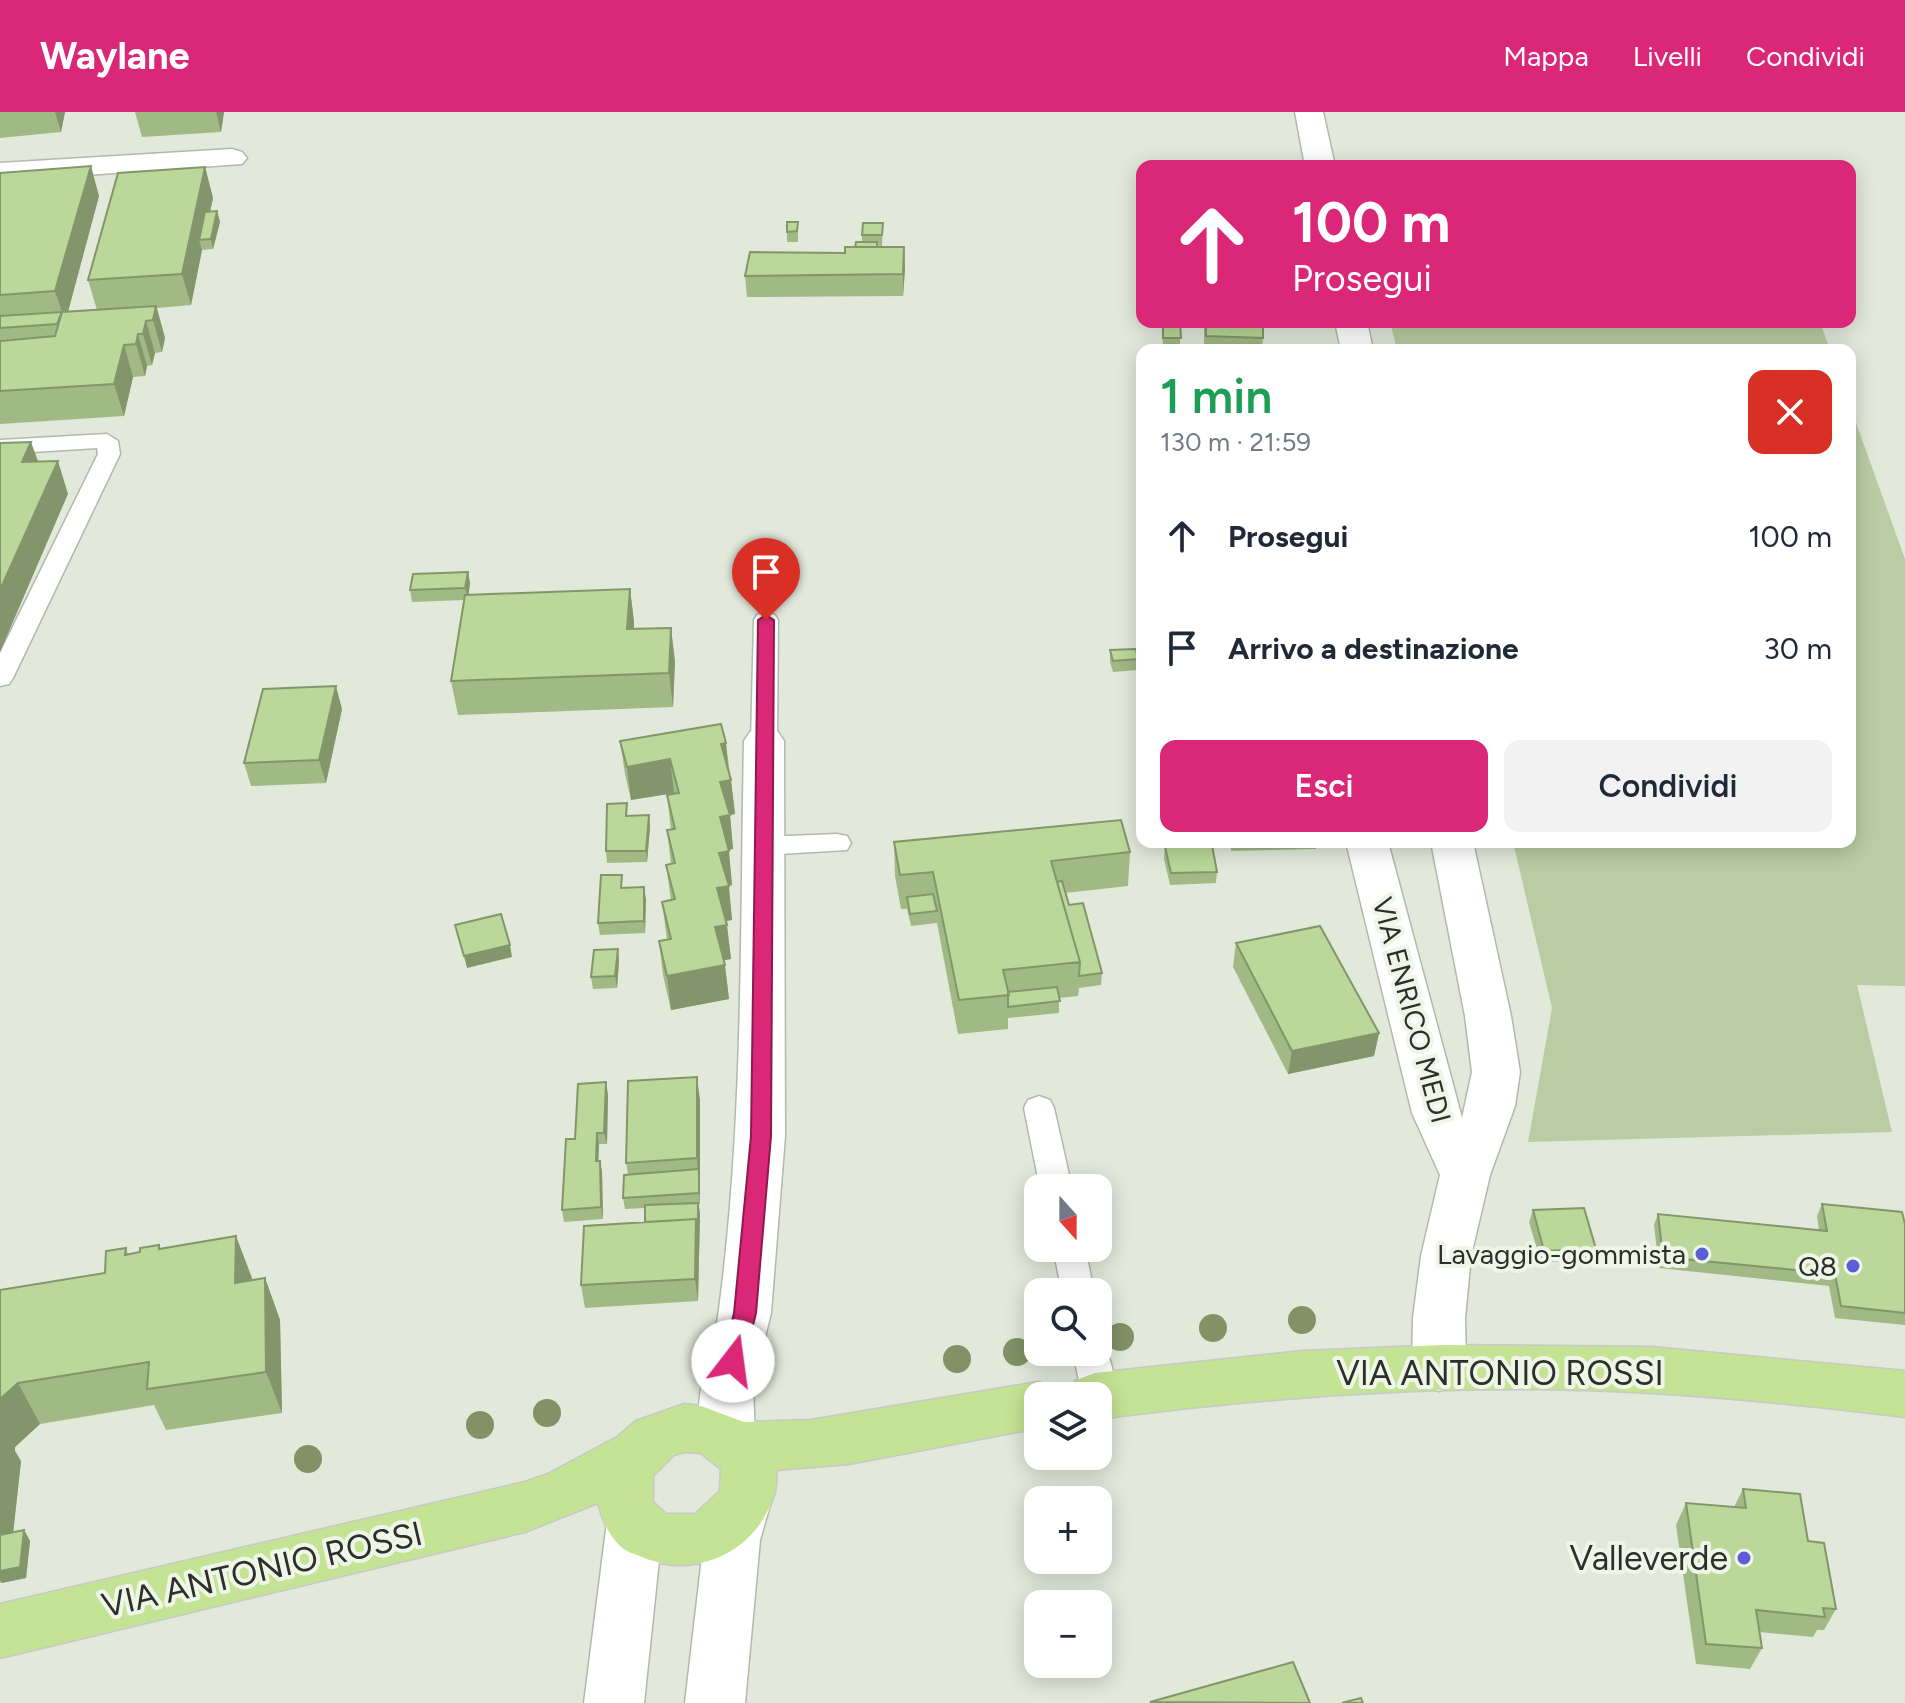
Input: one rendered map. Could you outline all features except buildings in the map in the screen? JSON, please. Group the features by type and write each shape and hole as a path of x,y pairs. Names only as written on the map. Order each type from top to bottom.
{"main road":[{"name":"VIA ANTONIO ROSSI","path":"1112,1394 1324,1372 1439,1368 1652,1370 1905,1394"},
{"path":"739,1470 719,1530 685,1541 652,1535 631,1518 622,1484 653,1443 696,1428 739,1470 777,1467 837,1440 1024,1407"},
{"name":"VIA ANTONIO ROSSI","path":"0,1631 525,1507 566,1492 653,1443"},
{"name":"VIA ANTONIO ROSSI","path":"525,1507 606,1506 631,1518"}],"street":[{"path":"1309,112 1319,160"},
{"path":"0,172 232,158"},
{"name":"VIA ANTONIO ROSSI","path":"715,1703 739,1470 726,1385 745,1313 761,1136 764,741"},
{"name":"VIA ENRICO MEDI","path":"1369,848 1436,1113 1465,1175"},
{"name":"VIA ENRICO MEDI","path":"1439,1368 1439,1318 1446,1256 1465,1175 1491,1106 1496,1072 1488,1016 1453,848"},
{"name":"VIA ANTONIO ROSSI","path":"653,1443 706,1410 726,1385"},
{"path":"614,1703 631,1518"}],"lane":[{"path":"0,447 107,441 109,454 0,678"},
{"path":"764,741 766,620"},
{"path":"763,846 837,843"},
{"path":"1039,1108 1053,1174"}],"green space":[{"path":"1392,328 1822,328 1828,344 1396,344"},
{"path":"1856,423 1905,559 1905,986 1857,985 1892,1132 1528,1142 1552,1008 1514,848 1856,848"}],"place":[{"name":"Lavaggio-gommista","path":"1702,1254"},
{"name":"Q8","path":"1853,1266"},
{"name":"Valleverde","path":"1744,1558"}],"route":[{"path":"733,1361 745,1313 761,1136 766,620"}]}
